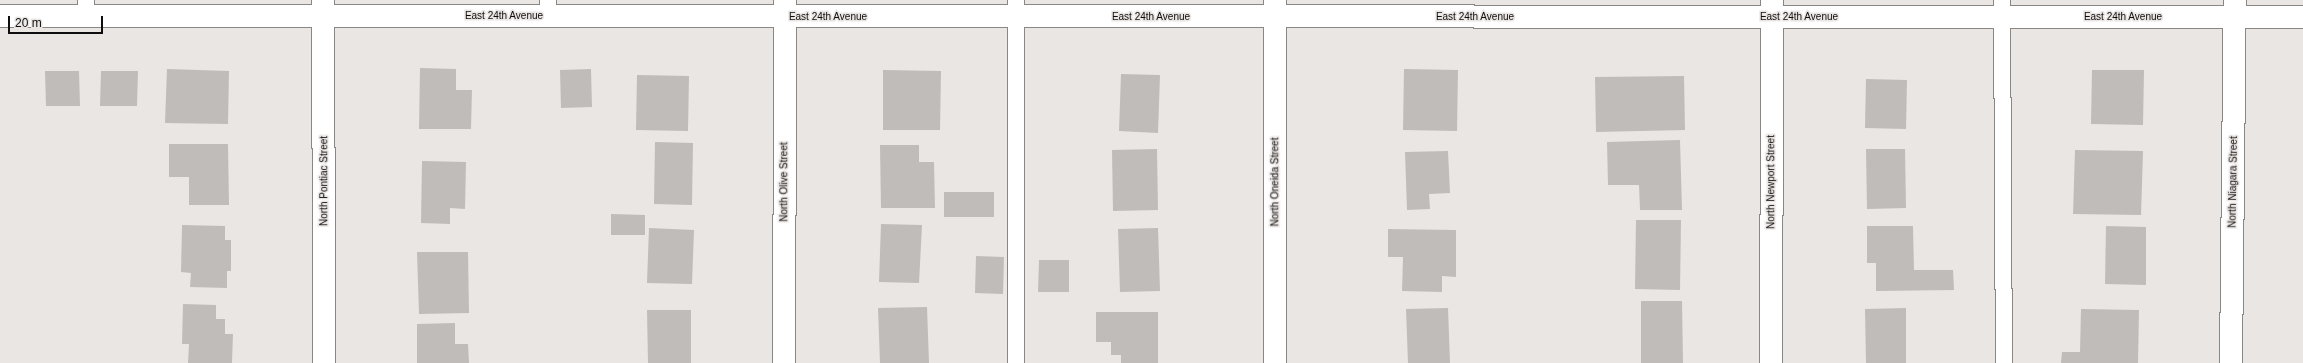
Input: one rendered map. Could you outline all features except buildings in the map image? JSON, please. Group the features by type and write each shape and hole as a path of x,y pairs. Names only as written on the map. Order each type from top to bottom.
{"street":[{"name":"East 24th Avenue","path":"0,16 86,8 1016,8 2235,9 2303,17"},
{"name":"North Pontiac Street","path":"323,8 324,363"},
{"name":"North Olive Street","path":"784,363 785,8"},
{"name":"North Oneida Street","path":"1274,9 1275,363"},
{"name":"North Newport Street","path":"1771,363 1772,9"},
{"name":"North Niagara Street","path":"2231,363 2235,9"}],"lane":[{"path":"1016,8 1016,363"},
{"path":"2002,9 2004,363"}]}
